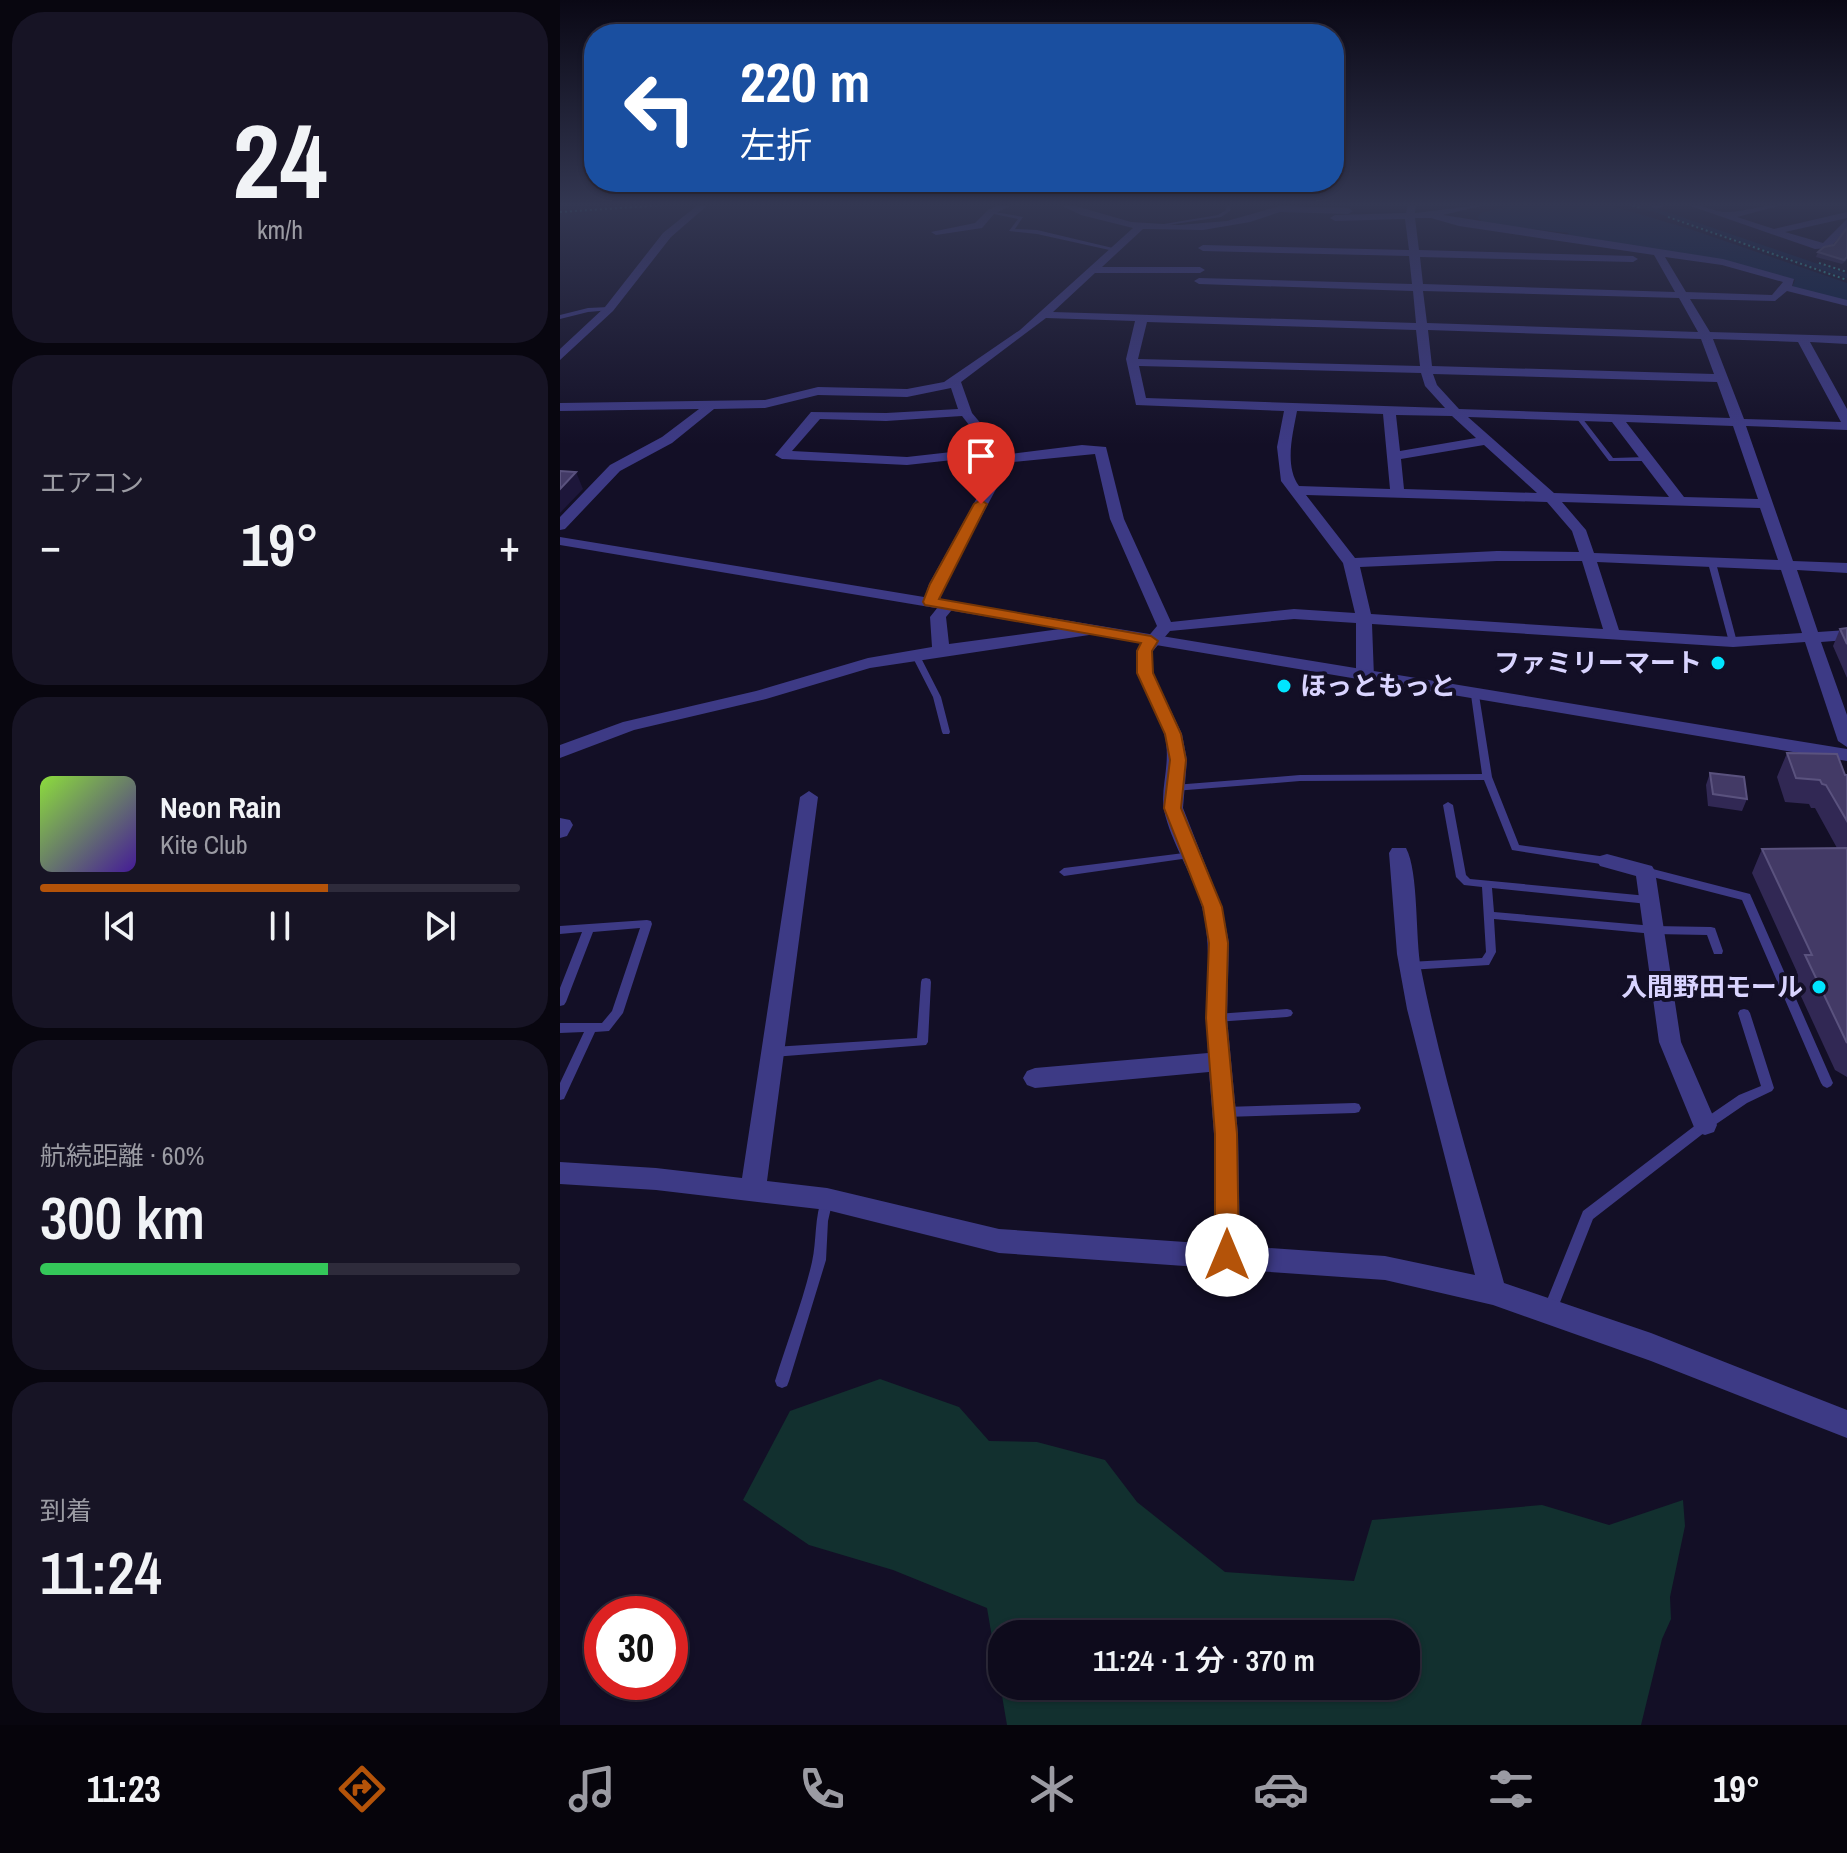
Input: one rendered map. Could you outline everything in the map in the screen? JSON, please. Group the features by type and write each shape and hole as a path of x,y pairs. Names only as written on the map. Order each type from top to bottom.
{"street":[{"path":"560,356 609,309 628,284"},
{"path":"560,407 765,404 818,391 907,393 955,382 1043,315 1076,284"},
{"path":"1198,294 1199,284"},
{"path":"1368,284 1775,298 1786,284"},
{"path":"1676,284 1706,336 1722,378 1847,741"},
{"path":"1417,287 1426,371 1431,386 1454,411 1550,497 1579,530 1613,635"},
{"path":"1784,287 1847,303"},
{"path":"1043,315 1142,318 1195,313 1422,327 1847,340"},
{"path":"1142,318 1133,362 1140,402 1847,424 1802,339"},
{"path":"1133,362 1722,378"},
{"path":"941,650 937,584 995,478 998,455 986,433 966,412 955,382"},
{"path":"560,526 615,468 667,440 709,407"},
{"path":"1291,407 1284,462 1293,490 1351,563 1364,619 1365,677"},
{"path":"1389,410 1397,493"},
{"path":"966,412 886,417 816,415 782,455 907,461 1101,450 1117,519 1158,634"},
{"path":"1615,417 1679,501"},
{"path":"1394,456 1487,440"},
{"path":"1293,490 1766,504"},
{"path":"560,541 1089,630 1158,634 1365,677 1847,755"},
{"path":"1351,563 1497,556 1847,568"},
{"path":"1227,1255 1223,1112 1216,1018 1218,943 1212,907 1173,808 1178,760 1173,734 1145,673 1144,651 1158,634 1294,614 1733,642 1847,635"},
{"path":"560,752 629,726 760,695 868,663 1089,630"},
{"path":"753,1189 809,797"},
{"path":"1399,853 1406,892 1409,966 1451,1147 1493,1292"},
{"path":"1607,861 1645,871 1670,1042 1705,1125"},
{"path":"1035,1078 1218,1062"},
{"path":"560,1173 753,1189 827,1199 999,1241 1385,1268 1493,1292 1651,1347 1847,1424"}],"lane":[{"path":"560,317 609,309"},
{"path":"1577,415 1611,460 1646,459"},
{"path":"1712,563 1733,642"},
{"path":"915,654 937,697 946,732"},
{"path":"1475,695 1487,777 1515,848 1607,861"},
{"path":"1174,788 1300,778 1487,777"},
{"path":"1448,805 1461,877 1468,882 1648,900"},
{"path":"1064,872 1192,855"},
{"path":"1645,871 1746,897 1827,1083"},
{"path":"1409,966 1485,962 1491,952 1487,883"},
{"path":"1489,915 1654,930 1711,931 1718,951"},
{"path":"560,930 647,924 617,1013 605,1028 560,1028"},
{"path":"560,1002 589,928"},
{"path":"773,1052 922,1042 926,982"},
{"path":"1216,1018 1287,1013"},
{"path":"1550,1312 1588,1215 1705,1125 1743,1099 1768,1088 1744,1013"},
{"path":"560,1095 592,1027"},
{"path":"1223,1112 1355,1108"},
{"path":"782,1381 819,1260 827,1199"}],"green space":[{"path":"880,1379 959,1407 989,1441 1037,1442 1105,1460 1137,1502 1225,1572 1354,1581 1372,1520 1542,1505 1609,1525 1683,1500 1685,1526 1670,1597 1671,1619 1662,1639 1641,1725 1007,1725 1003,1700 1420,1700 1420,1620 989,1620 987,1608 893,1570 809,1545 743,1500 790,1411"}],"water":[{"path":"1793,284 1847,284 1847,301 1792,287"}],"building":[{"path":"560,471 576,472 560,489"},
{"path":"1847,628 1847,644 1840,629"},
{"path":"1787,753 1837,754 1847,775 1847,821 1826,785 1820,780 1796,778"},
{"path":"1710,773 1744,777 1747,799 1713,794"},
{"path":"1847,848 1847,1043 1805,955 1812,955 1762,849"}],"place":[{"name":"ファミリーマート","path":"1718,663"},
{"name":"ほっともっと","path":"1284,686"},
{"name":"入間野田モール","path":"1819,987"}],"route":[{"path":"981,504 937,584 931,602 1151,641 1144,651 1145,673 1173,734 1178,760 1173,808 1212,907 1218,943 1216,1018 1226,1134 1227,1255"}]}
